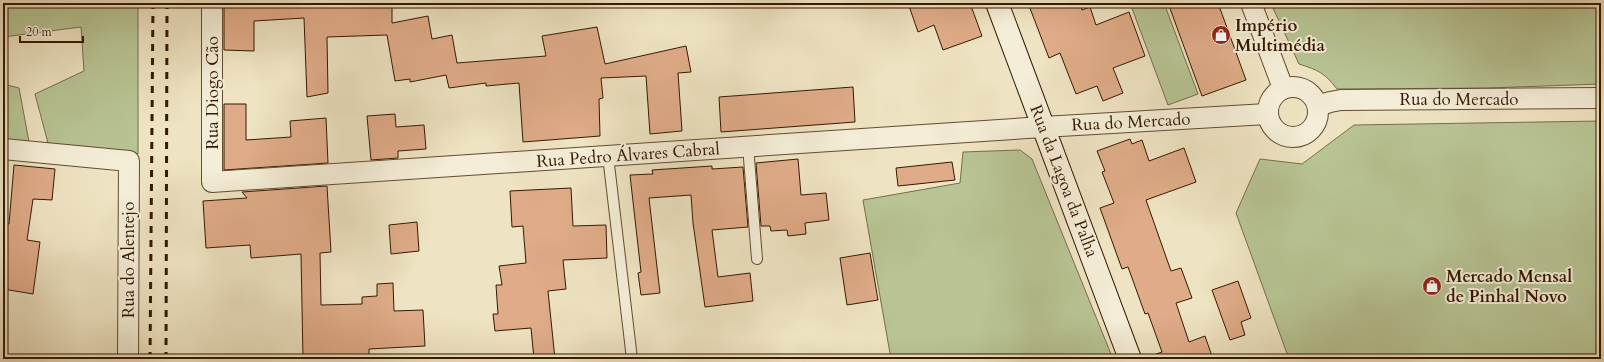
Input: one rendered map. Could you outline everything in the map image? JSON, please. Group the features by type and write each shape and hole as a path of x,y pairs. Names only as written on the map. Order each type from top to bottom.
{"street":[{"name":"Rua Diogo Cão","path":"212,3 212,182"},
{"name":"Rua da Lagoa da Palha","path":"997,3 1130,359"},
{"path":"1251,3 1283,88"},
{"path":"1292,86 1304,89 1314,98 1318,106 1316,123 1304,134 1296,137 1288,137 1280,134 1269,122 1267,114 1271,98 1276,92 1283,88 1292,86"},
{"name":"Rua do Mercado","path":"1318,106 1341,100 1601,98"},
{"name":"Rua do Mercado","path":"1043,127 1267,114"},
{"name":"Rua Pedro Álvares Cabral","path":"212,182 1043,127"},
{"name":"Rua do Alentejo","path":"3,149 129,161 128,359"}],"lane":[{"path":"748,146 756,259"},
{"path":"608,156 632,359"}],"green space":[{"path":"3,3 138,3 138,154 79,150 48,143 35,94 84,71 81,27 3,37"},
{"path":"1130,3 1164,3 1198,94 1168,105"},
{"path":"1286,3 1601,3 1601,84 1488,88 1337,89 1329,79 1321,73 1299,64 1273,8"},
{"path":"3,84 19,88 29,142 3,140"},
{"name":"Mercado Mensal de Pinhal Novo","path":"1601,121 1601,359 1289,359 1236,213 1260,159 1302,164 1354,125"},
{"path":"1020,150 1032,159 1113,359 891,359 863,200 960,183 963,152"}],"building":[{"path":"224,3 392,3 392,23 428,16 432,39 452,35 457,63 546,56 542,36 597,27 605,64 686,46 691,72 678,73 682,131 650,134 646,76 601,78 603,98 599,99 600,136 523,142 519,83 486,86 486,83 449,88 446,75 410,82 410,79 395,81 387,35 327,37 328,93 307,97 304,18 254,21 254,51 224,50"},
{"path":"908,3 970,3 982,36 943,50 934,25 918,32"},
{"path":"1028,3 1080,3 1082,10 1090,7 1096,25 1129,12 1145,56 1113,68 1123,93 1103,101 1097,86 1076,94 1060,53 1049,58"},
{"path":"1168,3 1218,3 1246,80 1202,96"},
{"path":"853,87 855,122 721,132 719,97"},
{"path":"224,104 246,104 246,140 291,137 290,121 326,118 328,163 224,170"},
{"path":"395,114 396,127 424,125 426,149 398,151 398,158 371,160 367,116"},
{"path":"1130,139 1132,144 1142,140 1149,161 1184,148 1196,182 1146,200 1171,271 1181,268 1192,298 1176,303 1189,342 1205,336 1213,359 1149,359 1148,357 1162,352 1148,313 1145,314 1128,267 1122,269 1100,208 1114,203 1102,172 1105,171 1097,151"},
{"path":"798,159 801,195 826,193 829,220 805,223 806,234 788,236 787,230 771,231 770,226 761,226 756,163"},
{"path":"952,162 955,180 898,186 896,168"},
{"path":"14,165 55,169 52,200 33,199 27,240 40,242 33,294 3,289 3,223 9,224"},
{"path":"712,166 712,169 743,167 748,227 712,230 718,277 750,273 753,301 705,307 693,223 691,195 649,198 660,293 641,295 638,273 641,272 630,175 653,174 652,170"},
{"path":"327,186 331,252 320,253 321,305 362,304 362,297 377,296 377,284 393,283 394,311 423,310 425,346 369,349 369,359 303,359 301,254 251,258 250,245 206,248 203,201 247,198 242,192"},
{"path":"571,188 573,226 606,225 607,258 563,260 566,289 548,291 555,359 534,359 531,328 495,331 493,314 498,314 496,285 502,285 499,266 526,263 523,226 512,227 510,191"},
{"path":"417,222 419,251 391,254 389,225"},
{"path":"870,253 878,300 847,305 840,258"},
{"path":"1238,281 1251,318 1241,322 1245,335 1230,340 1212,290"}],"railway":[{"path":"150,359 153,3"},
{"path":"166,359 167,3"}],"place":[{"name":"Império Multimédia","path":"1221,35"},
{"name":"Mercado Mensal de Pinhal Novo","path":"1432,286"}]}
